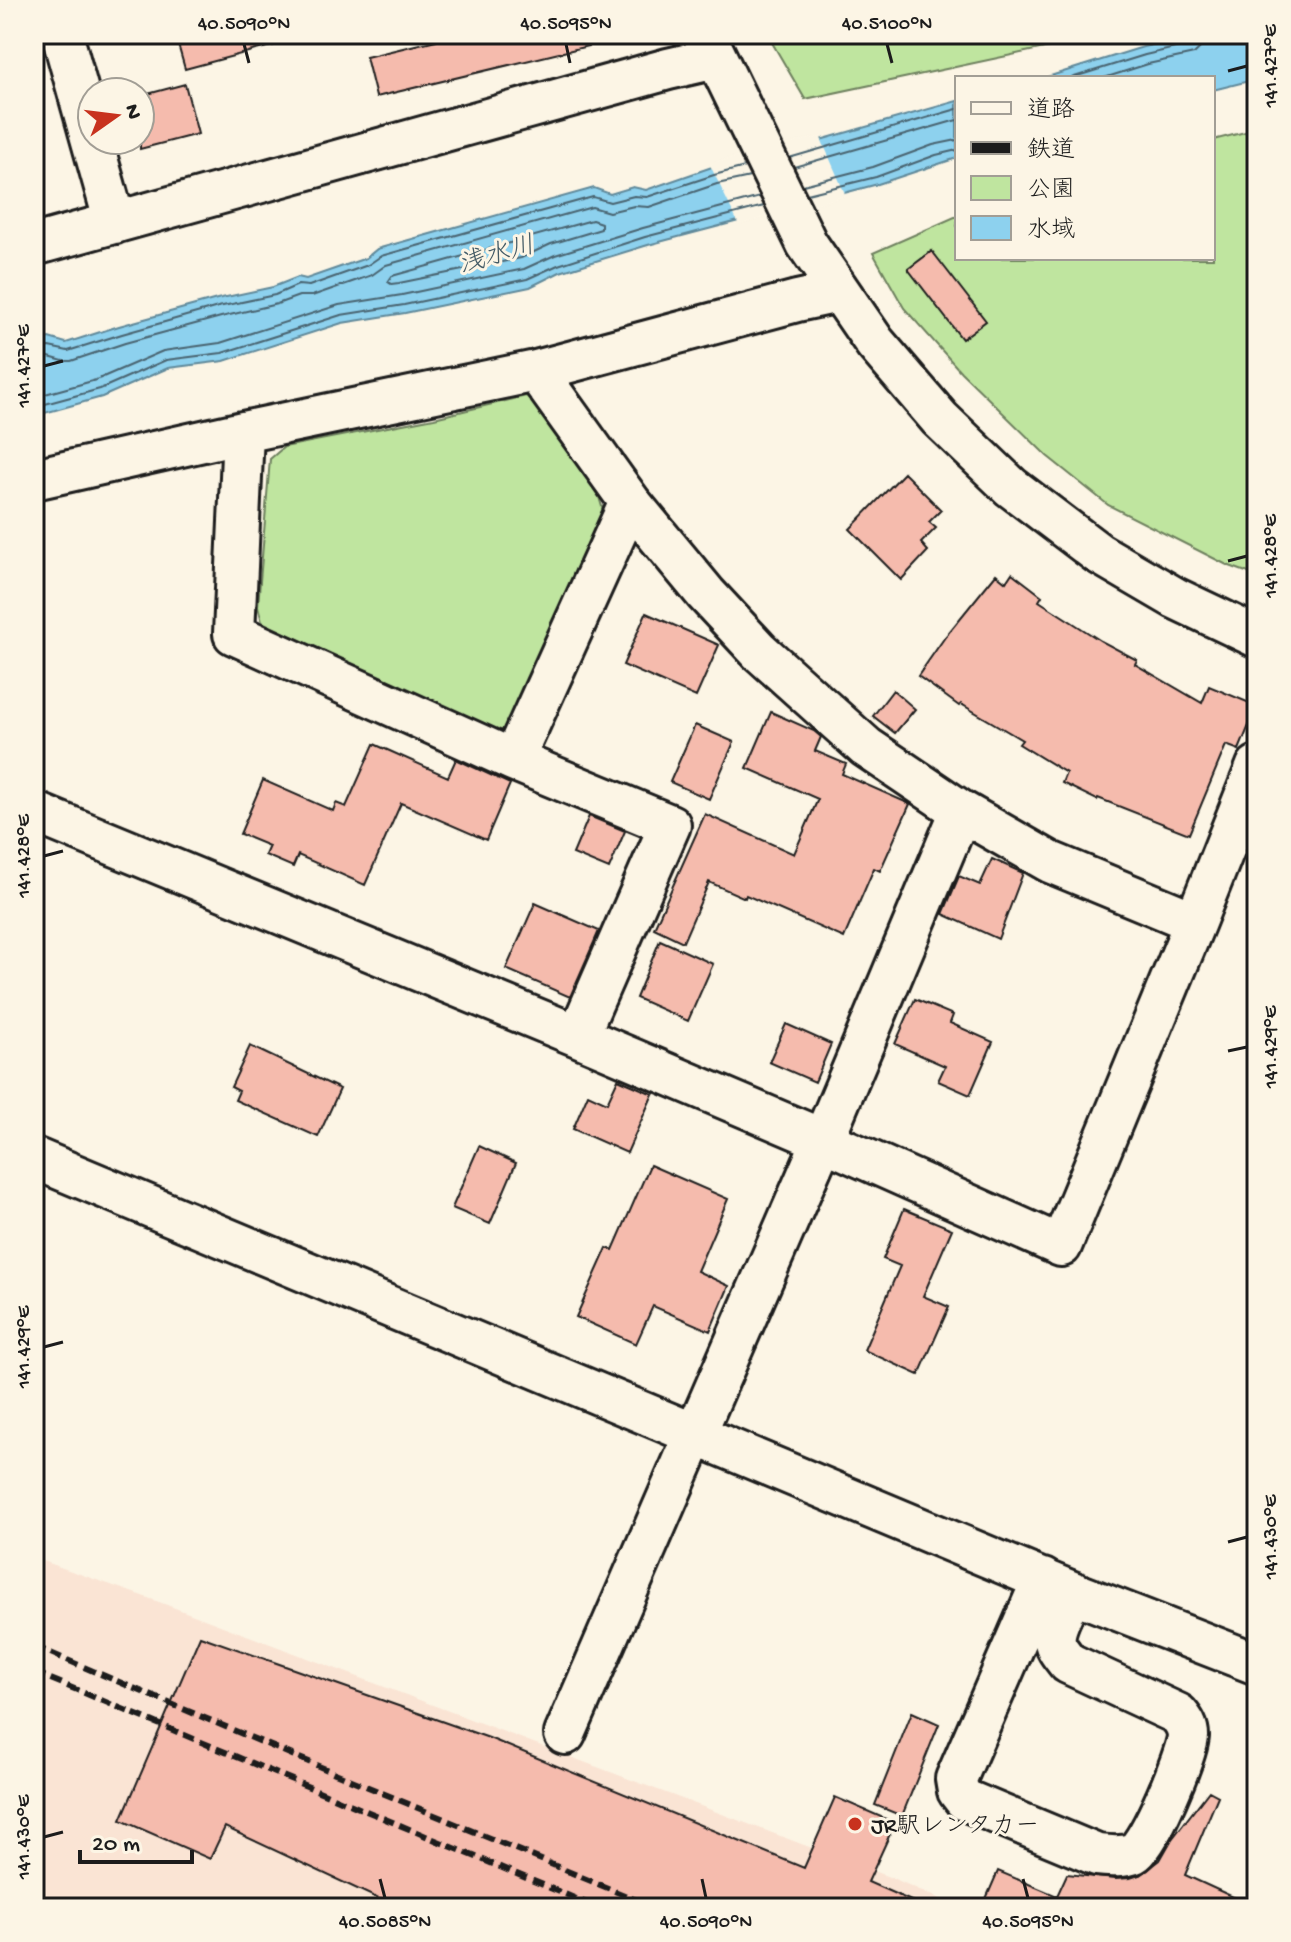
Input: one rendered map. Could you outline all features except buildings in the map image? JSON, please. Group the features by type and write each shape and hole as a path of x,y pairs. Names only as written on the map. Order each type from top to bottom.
{"street":[{"path":"62,34 115,223"},
{"path":"34,245 653,73 710,46 807,244 875,343 940,419 1011,487 1098,553 1175,598 1257,637"},
{"path":"34,479 536,371 839,292"},
{"path":"536,371 630,502 706,594 759,651 866,747 961,811 1050,862 1195,922"},
{"path":"243,432 234,634 513,760 670,825 578,1036"},
{"path":"513,760 630,502"},
{"path":"34,812 578,1036 1061,1246 1257,766"},
{"path":"565,1734 823,1140 961,811"},
{"path":"34,1158 1058,1585 1257,1664"},
{"path":"1058,1585 1055,1640 1068,1663 1178,1714 1185,1723 1188,1735 1185,1754 1149,1836 1135,1853 1097,1855 965,1800 958,1791 956,1779 1058,1585"}],"shaded area":[{"path":"34,1558 151,1599 897,1880 961,1908 34,1908"}],"green space":[{"path":"767,34 1110,34 805,99"},
{"path":"1257,129 1257,576 1227,565 1108,505 1047,456 961,372 904,308 873,253 955,217 955,260 1215,260 1215,140"},
{"path":"526,396 544,410 599,497 606,520 514,727 494,733 262,622 258,606 270,459 284,447 434,418"}],"water":[{"path":"1204,34 1257,34 1257,79 1215,90 1215,76 1050,76 1143,47"},
{"name":"浅水川","path":"955,102 955,159 878,184 648,245 560,272 530,287 342,323 224,361 168,368 102,397 34,416 34,342 49,338 66,343 217,299 273,287 298,277 306,279 366,258 377,249 594,188 610,194 633,187 646,190 712,167 785,150"}],"pier":[{"path":"820,136 846,196 739,225 709,163"}],"railway":[{"path":"34,1646 655,1908"},
{"path":"34,1672 598,1908"}],"place":[{"name":"JR駅レンタカー","path":"855,1824"}]}
